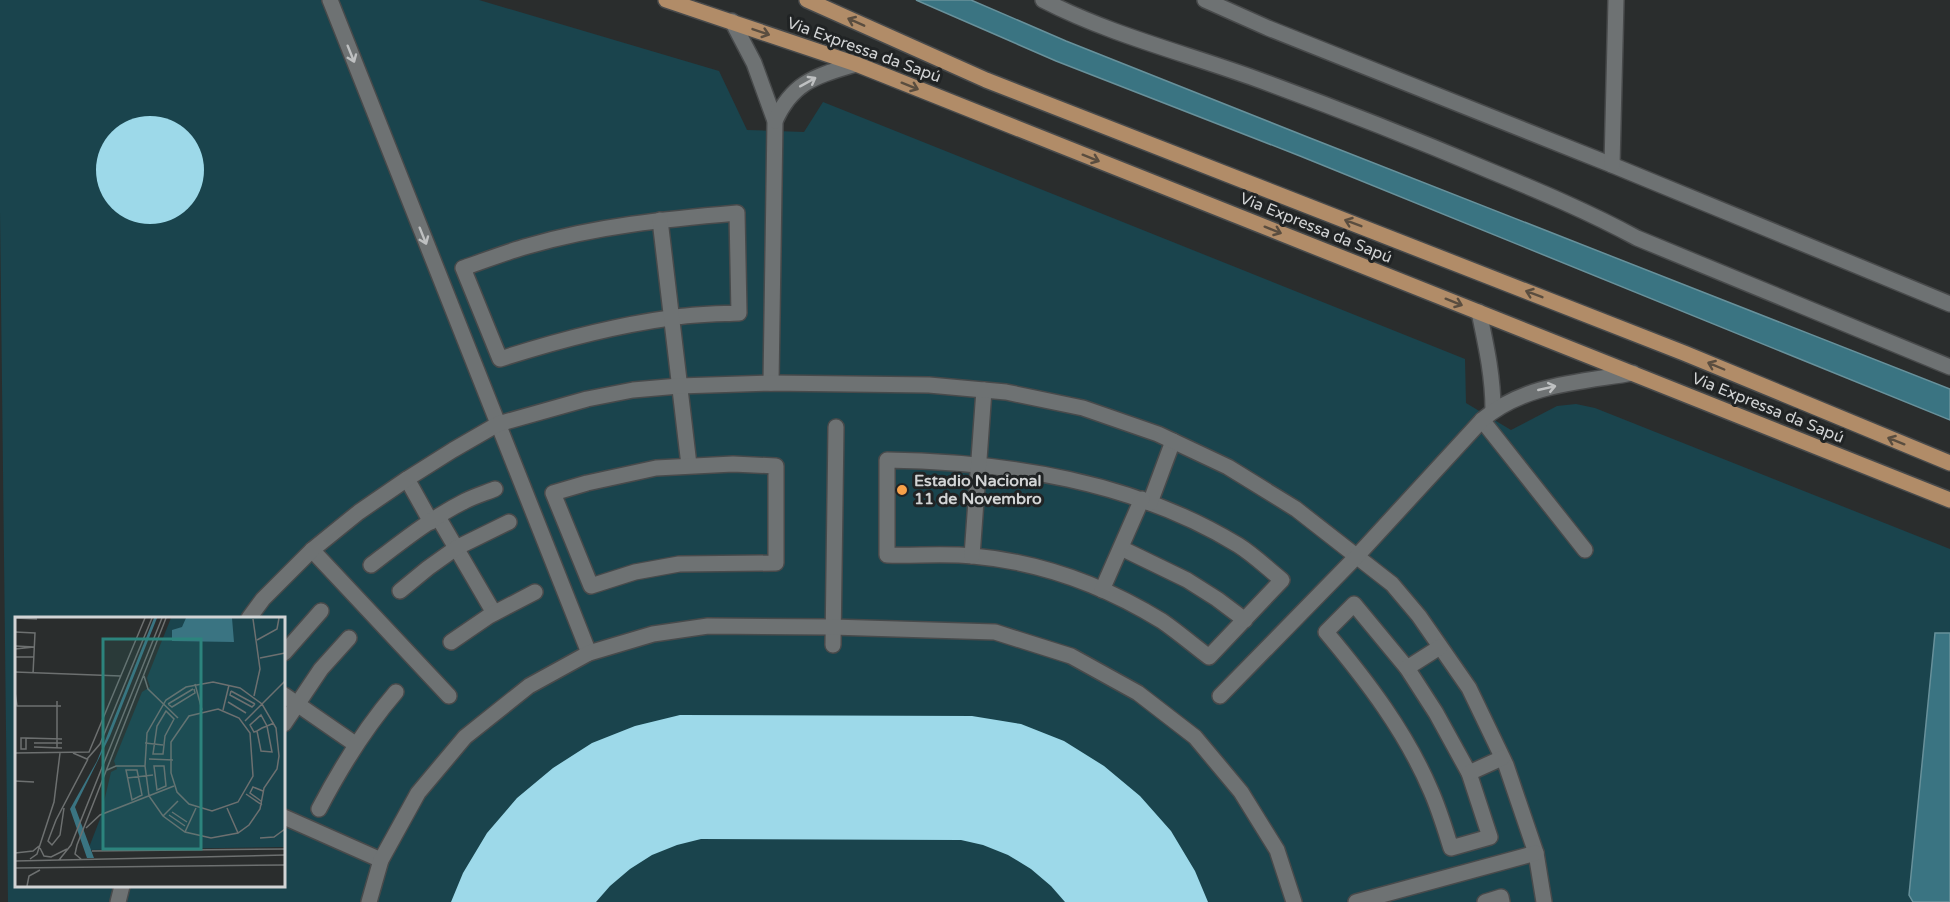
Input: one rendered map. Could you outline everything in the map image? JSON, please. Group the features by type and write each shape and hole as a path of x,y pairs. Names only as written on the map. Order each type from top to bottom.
{"main road":[{"name":"Via Expressa da Sapú","path":"666,0 856,64 1950,500"},
{"name":"Via Expressa da Sapú","path":"807,0 987,80 1684,353 1950,463"}],"street":[{"path":"330,0 589,653"},
{"path":"1042,0 1068,13 1152,45 1250,77 1426,144 1593,214 1637,238 1950,368"},
{"path":"1205,0 1268,28 1612,165 1950,304"},
{"path":"1612,165 1616,0"},
{"path":"732,21 754,63 775,121 771,383"},
{"path":"775,121 782,105 793,91 805,82 822,74 856,64"},
{"path":"737,213 740,313 672,317 556,341 500,359 463,268 528,246 599,230 660,220 737,213"},
{"path":"660,220 689,465"},
{"path":"1479,312 1493,385 1487,415 1585,550"},
{"path":"1220,696 1357,556 1487,415 1523,395 1545,387 1633,373"},
{"path":"250,617 263,599 312,550 359,512 407,479 498,424 587,399 633,390 679,386 771,383 929,385 1006,392 1083,408 1173,441 1228,467 1296,509 1392,584 1419,616 1469,688 1502,758 1536,853 1544,902"},
{"path":"972,555 984,390"},
{"path":"833,645 836,427"},
{"path":"1102,590 1120,548 1146,501 1173,441"},
{"path":"886,460 978,464 1046,474 1094,485 1146,501 1195,521 1240,547 1282,579 1209,657 1162,622 1102,590 1055,572 1016,562 972,555 886,555 886,460"},
{"path":"689,465 776,466 776,563 680,564 634,572 591,586 554,493 620,475 689,465"},
{"path":"407,479 456,548 494,613"},
{"path":"371,565 404,539 464,501 495,489"},
{"path":"400,591 456,548 509,522"},
{"path":"1120,548 1187,580 1217,598 1245,620"},
{"path":"312,550 448,696"},
{"path":"451,642 494,613 536,592"},
{"path":"1354,604 1407,668 1436,713 1469,773 1490,837 1451,848 1431,790 1402,735 1365,679 1326,632 1354,604"},
{"path":"285,652 321,611"},
{"path":"369,902 381,860 418,793 465,737 529,686 589,653 653,634 708,626 995,632 1071,656 1138,693 1195,736 1241,792 1277,850 1294,902"},
{"path":"285,720 290,700 349,638"},
{"path":"1407,668 1440,647"},
{"path":"319,809 355,744 396,692"},
{"path":"290,700 355,744"},
{"path":"1469,773 1502,758"},
{"path":"285,817 381,860"},
{"path":"1356,902 1536,853"},
{"path":"118,902 122,887"},
{"path":"1485,902 1501,897 1502,902"}],"shaded area":[{"name":"Estadio Nacional 11 de Novembro","path":"0,0 479,0 719,71 747,130 804,132 823,102 1465,359 1466,403 1511,430 1557,406 1576,404 1595,408 1950,549 1950,902 8,902 0,211"},
{"path":"916,0 971,0 1066,41 1310,138 1950,389 1950,420 1300,156 1056,61"},
{"path":"1935,633 1950,633 1950,902 1913,902 1909,895"}],"building":[{"path":"150,116 171,120 188,132 200,149 204,170 200,191 188,208 171,220 150,224 129,220 112,208 100,191 96,170 100,149 112,132 129,120"},
{"path":"680,715 972,716 1021,724 1064,741 1104,766 1140,796 1171,831 1195,871 1208,902 1065,902 1031,869 1008,855 983,845 961,840 701,839 652,855 630,869 596,902 451,902 463,873 487,833 517,798 553,768 592,743 635,726"}],"place":[{"name":"Estadio Nacional 11 de Novembro","path":"902,490"}]}
